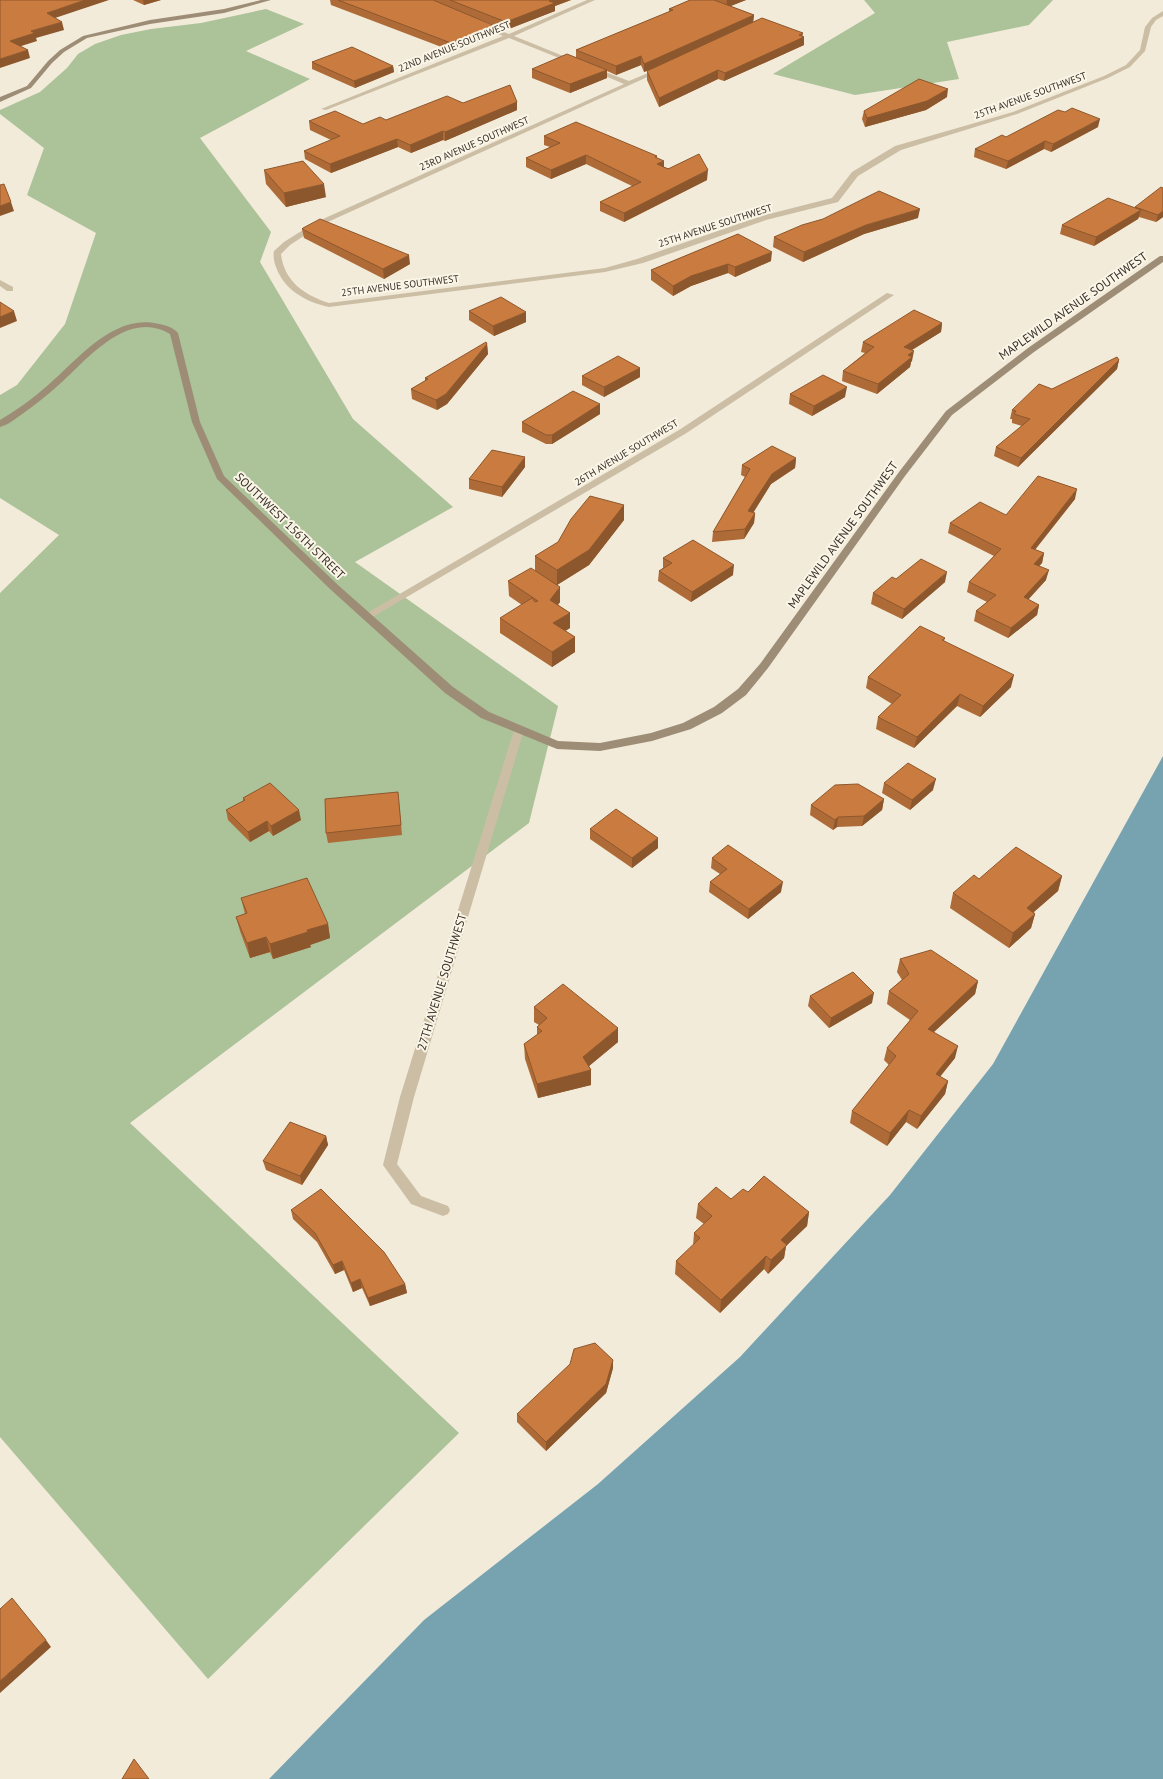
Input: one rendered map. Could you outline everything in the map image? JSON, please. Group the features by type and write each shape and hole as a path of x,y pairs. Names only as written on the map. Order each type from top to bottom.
{"street":[{"path":"0,100 29,87 62,50 85,37 150,22 224,11 268,0"},
{"name":"22ND AVENUE SOUTHWEST","path":"324,110 509,36 592,0"},
{"name":"25TH AVENUE SOUTHWEST","path":"330,304 605,270 640,261 764,218 824,204 835,200 855,174 898,148 1015,113 1106,77 1128,66 1143,50 1148,27 1154,19 1163,13"},
{"path":"472,21 580,64"},
{"name":"23RD AVENUE SOUTHWEST","path":"330,304 306,298 295,289 283,275 277,260 277,253 282,247 306,231 357,206 672,64"},
{"path":"587,67 630,84"},
{"name":"MAPLEWILD AVENUE SOUTHWEST","path":"519,730 557,745 600,747 652,737 687,726 718,710 742,692 764,666 902,474 949,413 1031,350 1163,258"},
{"path":"0,282 10,289"},
{"name":"26TH AVENUE SOUTHWEST","path":"367,616 682,432 890,295"},
{"name":"SOUTHWEST 156TH STREET","path":"0,424 24,410 106,337 128,328 148,325 164,326 174,333 196,422 220,476 334,587 449,690 486,715 519,730"},
{"name":"27TH AVENUE SOUTHWEST","path":"443,1210 416,1200 390,1165 408,1097 519,730"}],"green space":[{"path":"864,0 1053,0 1029,25 947,42 959,79 855,95 773,74 875,13"},
{"path":"266,9 304,24 246,51 310,79 200,138 271,232 260,262 353,419 453,507 355,562 558,706 529,823 130,1123 459,1433 208,1679 0,1437 0,593 59,535 0,498 0,395 17,385 65,324 96,233 27,195 44,148 0,114 0,110 40,92 67,68 78,54 95,44 121,35 151,29 201,23"}],"water":[{"path":"1163,756 1163,1779 269,1779 424,1620 598,1484 740,1357 890,1195 993,1064"}],"building":[{"path":"0,0 85,0 47,13 62,22 31,31 35,33 10,41 28,50 0,59"},
{"path":"338,0 433,0 495,26 451,43"},
{"path":"450,0 551,0 549,1 555,3 506,22"},
{"path":"690,0 714,0 754,15 644,64 641,56 616,66 576,50 673,10 669,9"},
{"path":"762,18 803,33 799,35 804,37 725,73 718,70 659,98 647,71"},
{"path":"352,47 393,66 354,81 312,62"},
{"path":"567,54 607,70 570,84 532,69"},
{"path":"919,79 948,89 927,101 867,118 864,111"},
{"path":"510,85 517,102 410,145 397,139 330,164 304,151 340,136 309,121 335,111 363,124 380,117 386,120 447,96 463,103"},
{"path":"1072,108 1100,119 1053,144 1045,141 1008,161 975,149 1002,135 1006,137 1058,110 1065,112"},
{"path":"576,122 657,156 655,157 664,161 657,164 668,169 699,154 708,170 624,213 600,202 641,182 586,155 551,170 526,158 560,143 544,136"},
{"path":"303,161 324,184 284,193 264,170"},
{"path":"4,184 11,202 0,206 0,185"},
{"path":"1161,187 1163,188 1163,211 1158,215 1135,207"},
{"path":"879,191 920,209 866,225 804,252 774,237 802,225 823,219"},
{"path":"1108,198 1141,210 1096,237 1062,225"},
{"path":"320,219 409,255 383,269 302,229"},
{"path":"738,234 772,252 735,267 728,264 691,276 673,286 651,270"},
{"path":"501,297 526,312 493,326 469,311"},
{"path":"0,302 14,311 0,317"},
{"path":"914,310 942,323 904,347 914,351 908,355 912,357 878,384 843,371 874,347 863,342"},
{"path":"486,342 487,344 446,394 436,400 411,389 428,379 425,378"},
{"path":"618,356 640,368 604,387 582,376"},
{"path":"1117,357 1119,360 1021,458 996,447 1030,419 1014,414 1016,411 1012,410 1039,384 1052,389"},
{"path":"823,375 847,387 814,406 790,394"},
{"path":"573,391 600,404 552,435 546,435 522,422"},
{"path":"772,446 796,458 772,474 748,511 755,513 745,529 713,532 750,469 742,465"},
{"path":"492,450 525,457 502,487 469,479"},
{"path":"1038,476 1077,489 1031,548 1044,553 1034,564 1049,570 1024,597 1039,605 1011,628 976,611 996,595 969,582 1001,549 950,523 980,502 1006,515"},
{"path":"590,496 624,505 589,550 557,570 535,556 558,542 571,519"},
{"path":"693,540 734,565 692,592 659,571 672,563 663,558"},
{"path":"921,559 947,572 904,609 873,593 892,577 896,579"},
{"path":"531,568 560,587 550,600 570,613 553,623 575,637 552,652 500,618 532,598 535,602 538,601 508,581"},
{"path":"920,626 945,638 942,640 1014,675 983,706 960,694 917,737 878,717 901,695 868,677"},
{"path":"908,763 936,779 912,800 884,783"},
{"path":"270,783 299,810 271,826 267,821 248,832 226,810 245,800 243,798"},
{"path":"858,784 884,799 864,816 838,817 835,820 811,805 835,785"},
{"path":"398,792 401,825 326,833 325,799"},
{"path":"616,809 658,838 632,858 590,829"},
{"path":"728,845 783,882 749,909 710,882 727,869 712,858"},
{"path":"1016,847 1062,876 1027,908 1035,914 1013,933 953,893 974,875 979,879"},
{"path":"307,878 328,924 270,944 266,937 247,943 236,917 247,913 241,898"},
{"path":"931,950 978,981 928,1029 958,1046 936,1074 948,1081 921,1116 909,1110 890,1133 852,1111 896,1056 887,1048 918,1011 889,991 909,974 900,959"},
{"path":"853,972 874,993 831,1018 810,996"},
{"path":"563,984 618,1028 583,1057 591,1070 537,1084 524,1044 542,1031 537,1027 547,1018 534,1007"},
{"path":"290,1122 326,1136 300,1176 263,1161"},
{"path":"764,1176 809,1212 781,1240 787,1245 771,1260 766,1256 721,1300 676,1261 700,1238 694,1233 712,1216 698,1204 716,1187 731,1199 743,1189 748,1192"},
{"path":"321,1189 384,1252 405,1284 368,1298 360,1279 351,1283 342,1261 333,1265 315,1233 291,1210"},
{"path":"595,1343 613,1360 606,1384 546,1442 517,1414 570,1364 574,1349"},
{"path":"12,1598 46,1640 0,1681 0,1609"},
{"path":"134,1759 149,1779 122,1779"}]}
